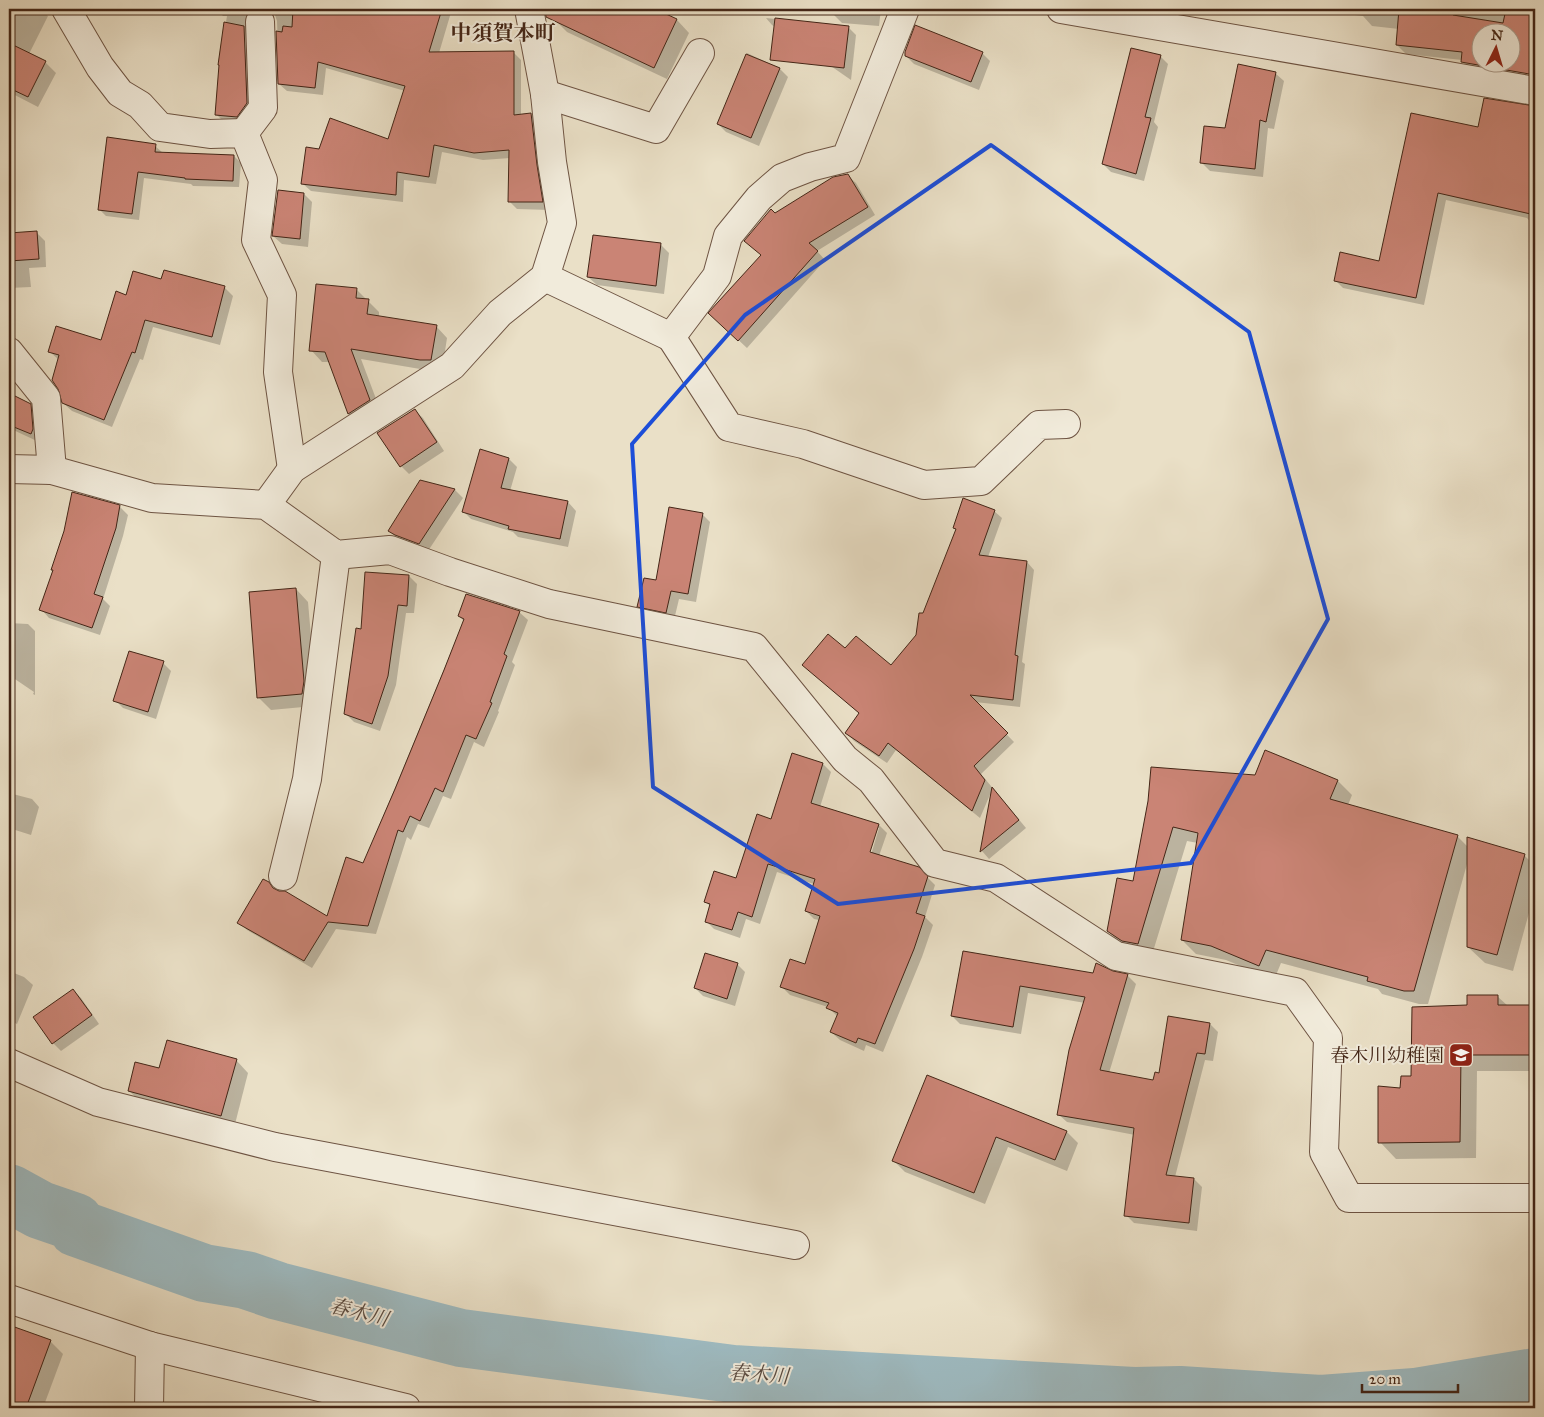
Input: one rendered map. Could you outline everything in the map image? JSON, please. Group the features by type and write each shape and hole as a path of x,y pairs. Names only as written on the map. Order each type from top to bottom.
{"street":[{"path":"66,9 100,67 120,93 140,105 160,126 210,134 244,133"},
{"path":"266,505 292,469 452,366 500,313 545,277 562,223 552,162 545,94 529,9"},
{"path":"671,337 717,276 728,236 759,198 782,178 810,167 846,158 905,9"},
{"path":"1061,9 1535,91"},
{"path":"244,133 263,108 260,22"},
{"path":"545,94 656,129 700,53"},
{"path":"244,133 263,180 256,240 282,295 278,372 292,469"},
{"path":"545,277 671,337 729,427 804,444 924,485 981,481 1039,425 1066,424"},
{"path":"9,352 46,398 52,470"},
{"path":"9,469 52,470 152,498 266,505 336,555 390,550 548,604 754,648 845,759 871,780 936,863 996,878 1116,956 1295,992 1328,1038 1324,1152 1349,1198 1535,1198"},
{"path":"283,876 307,779 336,555"},
{"path":"9,1063 98,1102 275,1147 795,1245"},
{"path":"9,1299 150,1346 406,1408"},
{"path":"149,1408 150,1346"}],"highlighted area":[{"path":"991,145 1249,332 1328,619 1191,863 838,904 653,787 632,444 745,315"}],"building":[{"path":"293,9 442,9 429,52 514,51 514,115 531,113 543,202 508,202 509,150 474,153 434,145 429,177 397,172 396,195 301,184 306,147 319,149 330,118 388,139 405,86 318,62 315,88 278,84 276,31 282,32 283,26 292,27"},
{"path":"545,9 655,9 677,19 654,68 546,17"},
{"path":"1399,9 1454,9 1453,15 1497,22 1472,22 1472,64 1461,62 1462,52 1396,45"},
{"path":"1506,9 1535,11 1535,75 1518,72 1522,72 1522,22 1503,22"},
{"path":"775,18 849,26 844,68 770,60"},
{"path":"224,22 244,26 247,103 237,117 215,115 218,65"},
{"path":"915,25 983,52 971,82 905,56"},
{"path":"9,43 46,61 28,97 9,88"},
{"path":"1131,48 1161,55 1145,117 1151,118 1136,174 1102,164"},
{"path":"746,54 780,68 751,138 717,124"},
{"path":"1238,64 1276,72 1266,122 1260,120 1255,169 1200,163 1204,126 1225,128"},
{"path":"1484,98 1535,106 1535,215 1438,193 1416,298 1334,281 1340,252 1379,261 1411,113 1478,127"},
{"path":"107,137 156,144 155,152 234,155 233,181 185,179 138,172 132,214 98,210"},
{"path":"848,174 868,207 809,243 818,251 738,341 708,313 761,255 744,241 771,209 775,213 833,177"},
{"path":"278,190 304,193 300,239 272,236"},
{"path":"37,231 39,259 9,261 9,233"},
{"path":"593,235 661,243 656,286 587,277"},
{"path":"164,270 225,286 212,337 145,320 135,353 132,352 104,420 62,403 58,389 52,380 59,355 48,352 56,326 101,340 116,291 126,295 133,271 161,279"},
{"path":"316,284 357,288 356,298 369,299 367,314 437,325 431,360 351,349 370,400 348,414 325,352 309,351"},
{"path":"9,393 31,404 33,429 31,434 9,425"},
{"path":"415,409 437,442 400,467 377,433"},
{"path":"480,449 509,458 501,488 568,501 560,539 508,529 509,526 462,512"},
{"path":"420,480 455,489 419,544 388,531"},
{"path":"72,492 120,505 116,528 94,594 103,597 92,628 39,610 64,531"},
{"path":"963,498 995,510 979,555 1027,561 1015,655 1018,656 1013,700 970,695 1008,733 974,766 985,780 972,811 888,743 879,756 845,733 859,713 802,665 828,634 845,648 856,636 891,665 916,635 919,613 923,613 956,529 953,528"},
{"path":"669,507 703,513 688,594 671,591 666,613 637,607 644,578 656,580"},
{"path":"365,572 409,575 407,606 398,605 388,676 372,724 344,714 356,628 361,629"},
{"path":"296,588 304,681 302,694 257,698 249,592"},
{"path":"466,594 520,611 504,654 507,656 490,702 492,703 476,739 466,735 443,792 435,788 420,821 410,816 403,832 398,830 368,926 328,922 304,961 237,923 263,879 269,882 273,888 285,891 327,916 346,857 363,863 395,789 464,619 458,616"},
{"path":"129,651 164,661 148,712 113,701"},
{"path":"1265,750 1338,780 1330,799 1458,835 1414,991 1404,991 1367,981 1368,977 1266,950 1259,966 1211,946 1181,940 1198,833 1173,827 1138,944 1122,941 1107,931 1117,878 1133,881 1148,801 1151,767 1255,775"},
{"path":"792,753 823,763 811,803 879,824 870,852 919,867 928,876 916,913 925,916 914,949 875,1044 858,1038 856,1043 830,1032 838,1013 826,1008 829,1003 780,987 790,959 805,964 820,916 805,911 815,879 768,864 752,917 738,912 732,930 705,922 710,904 704,902 714,871 736,878 757,814 771,819"},
{"path":"992,787 1019,820 980,852"},
{"path":"1467,837 1525,854 1497,955 1467,947"},
{"path":"963,951 1093,973 1096,963 1113,971 1128,974 1100,1070 1153,1080 1155,1072 1159,1073 1168,1016 1210,1023 1205,1054 1197,1053 1166,1175 1194,1178 1189,1223 1124,1216 1134,1128 1057,1115 1069,1050 1085,997 1020,986 1013,1027 951,1016"},
{"path":"705,953 738,963 727,999 694,988"},
{"path":"73,989 92,1015 52,1044 33,1017"},
{"path":"1467,995 1498,995 1498,1005 1535,1005 1535,1055 1461,1055 1460,1142 1378,1143 1378,1086 1400,1088 1401,1076 1411,1076 1412,1007 1467,1005"},
{"path":"167,1040 237,1059 221,1116 128,1091 135,1062 159,1068"},
{"path":"927,1075 1067,1131 1055,1160 996,1137 974,1193 892,1161"},
{"path":"9,1325 51,1340 26,1408 9,1408"}],"waterway":[{"name":"春木川","path":"9,1193 40,1210 75,1222 77,1228 204,1273 246,1280 278,1291 461,1338 733,1374 1134,1396 1180,1395 1321,1404 1415,1397 1535,1377"}],"place":[{"name":"春木川幼稚園","path":"1461,1055"}],"district":[{"name":"中須賀本町","path":"503,33"}]}
